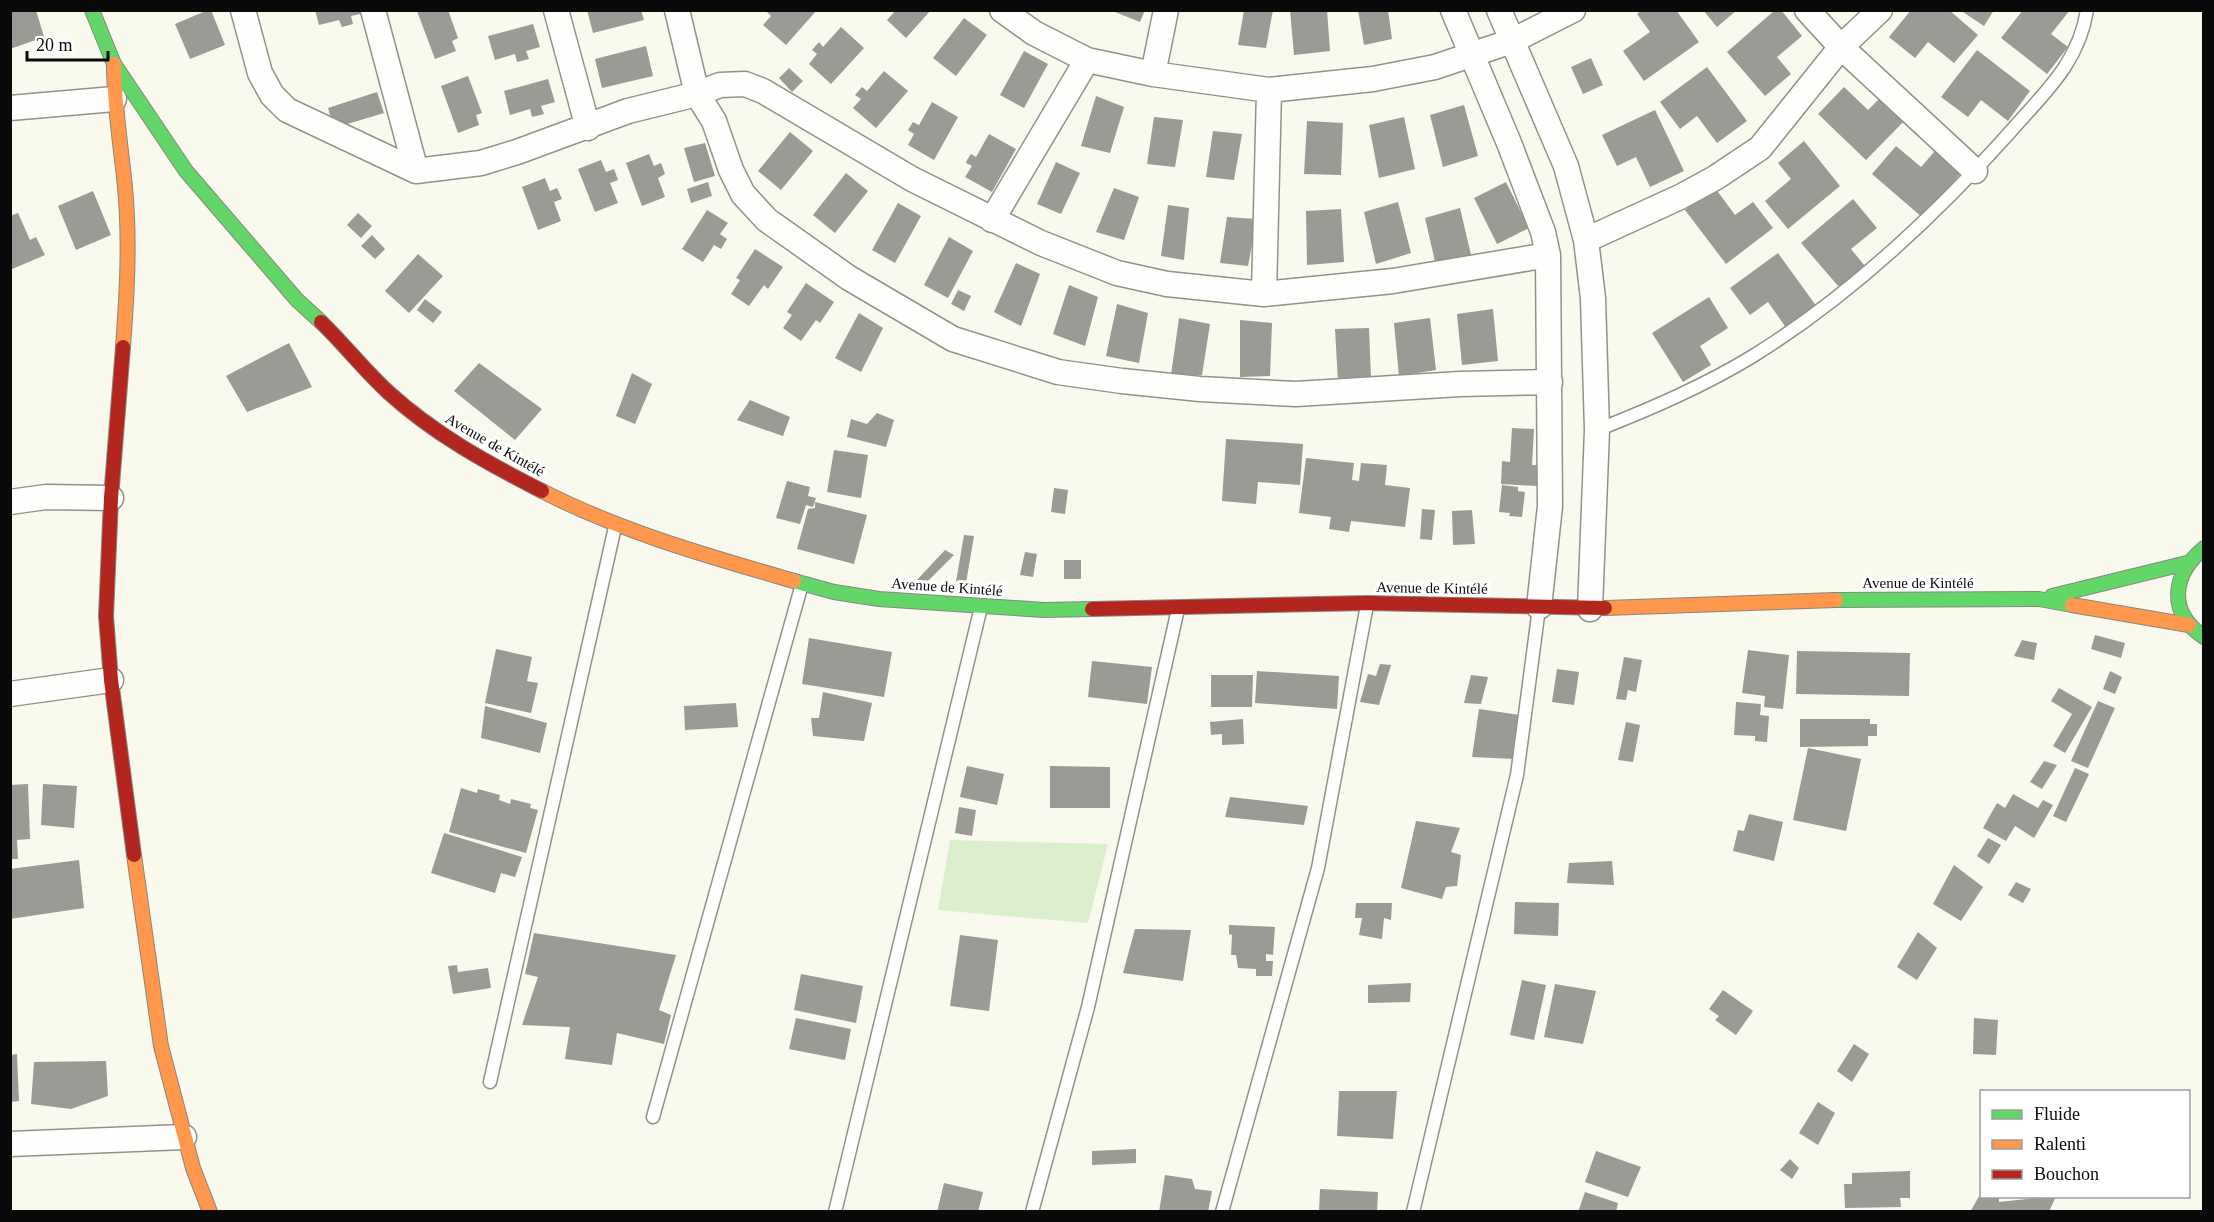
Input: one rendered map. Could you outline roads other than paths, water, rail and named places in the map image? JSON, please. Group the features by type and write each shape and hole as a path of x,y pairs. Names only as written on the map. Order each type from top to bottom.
{"main road":[{"name":"Avenue de Kintélé","path":"92,10 114,64 186,171 297,300 341,341 387,391 435,430 495,467 571,506 686,550 834,592 879,599 1044,610 1367,603 1590,609 1831,600 2039,599 2188,626"},
{"path":"114,64 114,99 125,189 127,251 106,616 111,680 142,926 161,1046 193,1168 210,1212"},
{"path":"2204,548 2187,563 2180,574 2177,588 2181,614 2188,626 2204,637"},
{"name":"Avenue de Kintélé","path":"2039,599 2187,563"}],"street":[{"path":"234,10 260,73 272,95 287,110 416,171 481,163 588,128 628,111 697,94 720,85 745,84 763,91 912,179 992,220 1041,243 1117,273 1167,284 1264,294 1393,281 1548,255"},
{"path":"243,10 260,73"},
{"path":"373,10 416,171"},
{"path":"556,10 588,128"},
{"path":"677,10 697,94 714,121 731,170 743,194 767,220 849,278 953,339 1058,372 1200,389 1296,394 1550,382"},
{"path":"1002,10 1034,33 1087,60 1153,74 1269,90 1373,79 1435,67 1512,41 1573,10"},
{"path":"1153,74 1166,10"},
{"path":"1453,10 1514,154 1543,232 1548,255 1550,506 1539,607"},
{"path":"1499,10 1566,166 1586,240 1593,298 1597,430 1590,609"},
{"path":"1807,10 1841,47 1975,171"},
{"path":"1586,240 1680,197 1715,178 1760,148 1841,47 1880,10"},
{"path":"992,220 1087,60"},
{"path":"1264,294 1269,90"},
{"path":"10,108 114,99"},
{"path":"10,502 46,497 111,498"},
{"path":"10,694 111,680"},
{"path":"10,1144 184,1137"}],"lane":[{"path":"1597,430 1653,408 1751,358 1804,322 1882,261 1975,171 2066,68 2084,29 2087,10"},
{"path":"490,1082 616,525"},
{"path":"653,1117 803,583"},
{"path":"1222,1212 1318,868 1367,603"},
{"path":"835,1212 981,606"},
{"path":"1413,1212 1517,775 1539,607"},
{"path":"1032,1212 1088,1007 1178,608"}]}
